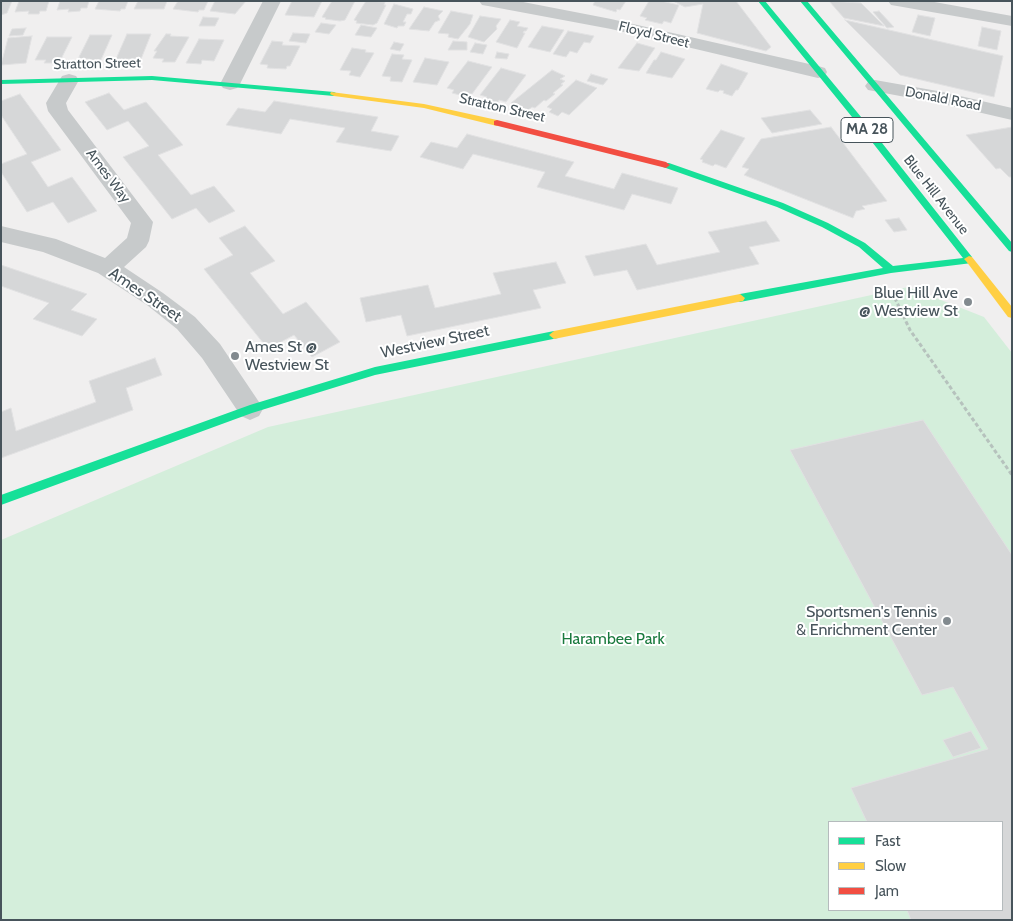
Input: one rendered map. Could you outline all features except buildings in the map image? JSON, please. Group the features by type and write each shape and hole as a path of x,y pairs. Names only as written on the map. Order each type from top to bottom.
{"street":[{"path":"230,84 272,1"},
{"name":"Floyd Street","path":"488,1 602,22 818,72"},
{"name":"Blue Hill Avenue","path":"761,1 1012,314"},
{"name":"Blue Hill Avenue","path":"802,1 948,174 1009,252"},
{"path":"897,1 1012,21"},
{"name":"Stratton Street","path":"1,82 152,78 308,90 424,106 564,138 671,166 780,205 825,224 862,245 891,270"},
{"name":"Ames Way","path":"69,80 56,103 58,111 142,222 138,241 108,269"},
{"name":"Donald Road","path":"875,86 943,98 1012,114"},
{"path":"906,181 948,174"},
{"name":"Ames Street","path":"1,234 48,245 108,269 155,299 186,323 211,351 250,409"},
{"path":"891,270 986,258"},
{"name":"Westview Street","path":"1,500 250,409 375,371 613,322 891,270"}],"path":[{"path":"892,291 910,330 1012,475"}],"green space":[{"name":"Harambee Park","path":"908,287 984,317 1012,353 1012,920 1,920 1,540 268,427"}],"traffic: fast":[{"path":"761,1 868,131 969,259"},
{"path":"803,1 1012,249"},
{"path":"1,82 152,78 334,94"},
{"path":"666,165 780,205 825,225 862,245 891,270"},
{"path":"740,298 891,270 969,261"},
{"path":"1,500 250,409 375,371 554,335"}],"traffic: slow":[{"path":"334,94 424,106 497,123"},
{"path":"969,259 1012,314"},
{"path":"554,335 740,298"}],"traffic: jam":[{"path":"497,123 666,165"}],"place":[{"name":"Blue Hill Ave @ Westview St","path":"968,302"},
{"name":"Ames St @ Westview St","path":"235,356"},
{"name":"Sportsmen's Tennis & Enrichment Center","path":"947,621"}]}
